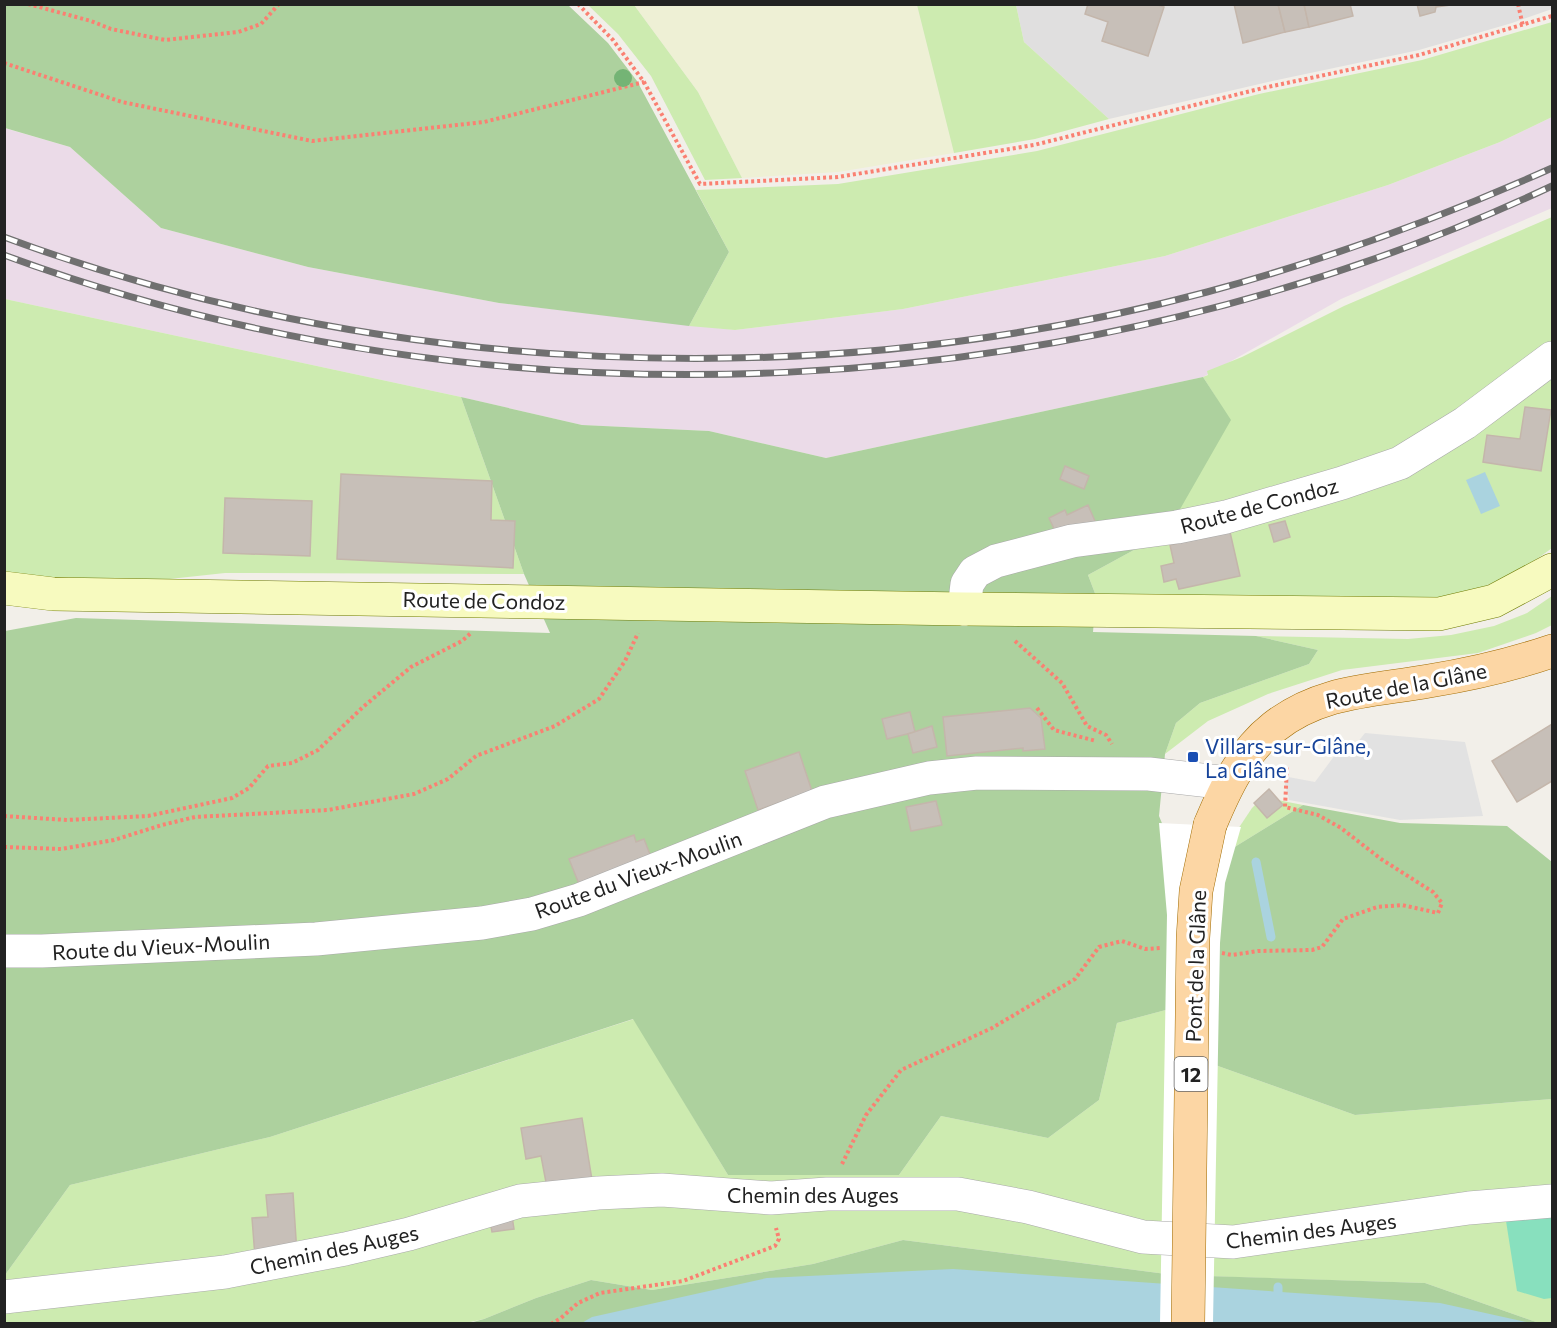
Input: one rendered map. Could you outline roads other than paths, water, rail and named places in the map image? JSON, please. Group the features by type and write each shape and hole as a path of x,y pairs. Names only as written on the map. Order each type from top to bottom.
{"main road":[{"name":"Route de Condoz","path":"4,588 53,594 964,609 1439,614 1494,601 1552,570"},
{"name":"Route de la Glâne","path":"1210,825 1228,783 1246,756 1270,730 1311,704 1362,690 1427,681 1512,665 1552,651"},
{"name":"Pont de la Glâne","path":"1188,1323 1193,938 1196,891 1210,825"}],"street":[{"name":"Route de Condoz","path":"964,609 967,584 975,572 996,561 1072,541 1177,527 1226,517 1342,483 1400,463 1465,423 1552,358"},
{"name":"Route du Vieux-Moulin","path":"4,951 316,939 482,922 532,914 579,900 825,802 929,778 977,773 1149,774 1228,783"},
{"name":"Chemin des Auges","path":"4,1297 225,1272 345,1250 409,1234 520,1201 598,1193 662,1190 771,1198 827,1194 958,1194 1028,1207 1143,1237 1233,1242 1469,1209 1552,1201"}],"water":[{"path":"1485,472 1500,506 1481,514 1466,480"},
{"path":"953,1269 1440,1303 1531,1323 580,1324 592,1317 767,1278"}],"waterway":[{"path":"1256,862 1271,937"},
{"path":"1278,1287 1278,1324"}],"railway":[{"path":"4,237 148,284 297,320 448,344 601,356 755,357 908,347 1059,325 1207,292 1382,237 1552,168"},
{"path":"4,255 192,313 387,352 585,372 785,372 984,354 1180,316 1370,260 1552,186"}],"place":[{"name":"Villars-sur-Glâne, La Glâne","path":"1193,757"}]}
